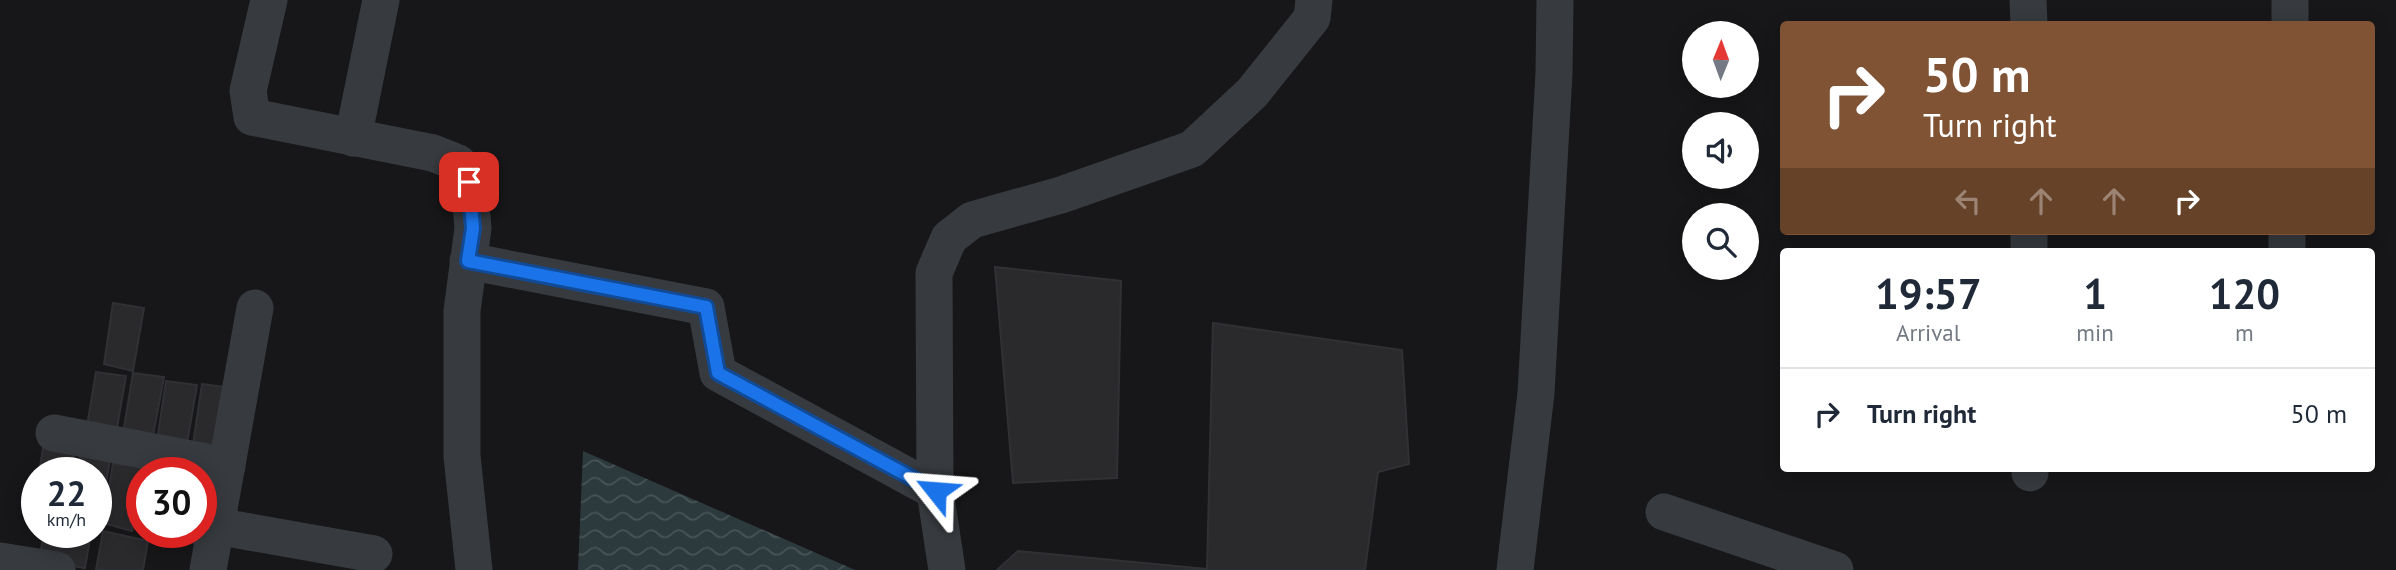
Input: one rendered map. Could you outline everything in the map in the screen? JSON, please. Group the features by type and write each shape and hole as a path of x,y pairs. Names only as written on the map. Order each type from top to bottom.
{"street":[{"path":"269,0 248,91 252,117 433,153 458,163 469,182 473,228 462,311 462,456 474,570"},
{"path":"353,138 381,0"},
{"path":"947,570 936,491 934,273 949,238 972,220 1061,195 1192,149 1252,93 1312,19 1314,0"},
{"path":"1515,570 1536,393 1554,73 1555,0"},
{"path":"2028,0 2028,21"},
{"path":"2290,0 2290,21"},
{"path":"468,261 706,307 718,373 936,491"},
{"path":"217,521 255,308"},
{"path":"54,433 227,466"},
{"path":"1664,512 1835,570"},
{"path":"217,526 374,554"},
{"path":"208,570 212,548"},
{"path":"0,561 57,570"}],"water":[{"path":"583,451 855,570 578,570"}],"building":[{"path":"995,267 1121,281 1117,478 1013,483"},
{"path":"113,303 144,308 133,371 104,364"},
{"path":"1213,323 1402,350 1409,464 1378,472 1365,570 997,570 1018,551 1207,569"},
{"path":"96,372 126,376 115,440 86,432"},
{"path":"133,373 164,377 152,441 123,433"},
{"path":"166,381 197,385 186,449 157,441"},
{"path":"202,384 233,388 222,452 193,444"},
{"path":"43,448 74,453 73,457 42,457"},
{"path":"113,463 126,465 126,529 112,525"},
{"path":"112,533 126,536 126,548 147,548 143,570 96,570 100,548 112,548"},
{"path":"41,548 88,548 85,568 39,561"}],"route":[{"path":"469,182 473,228 468,261 706,307 718,373 936,491"}]}
